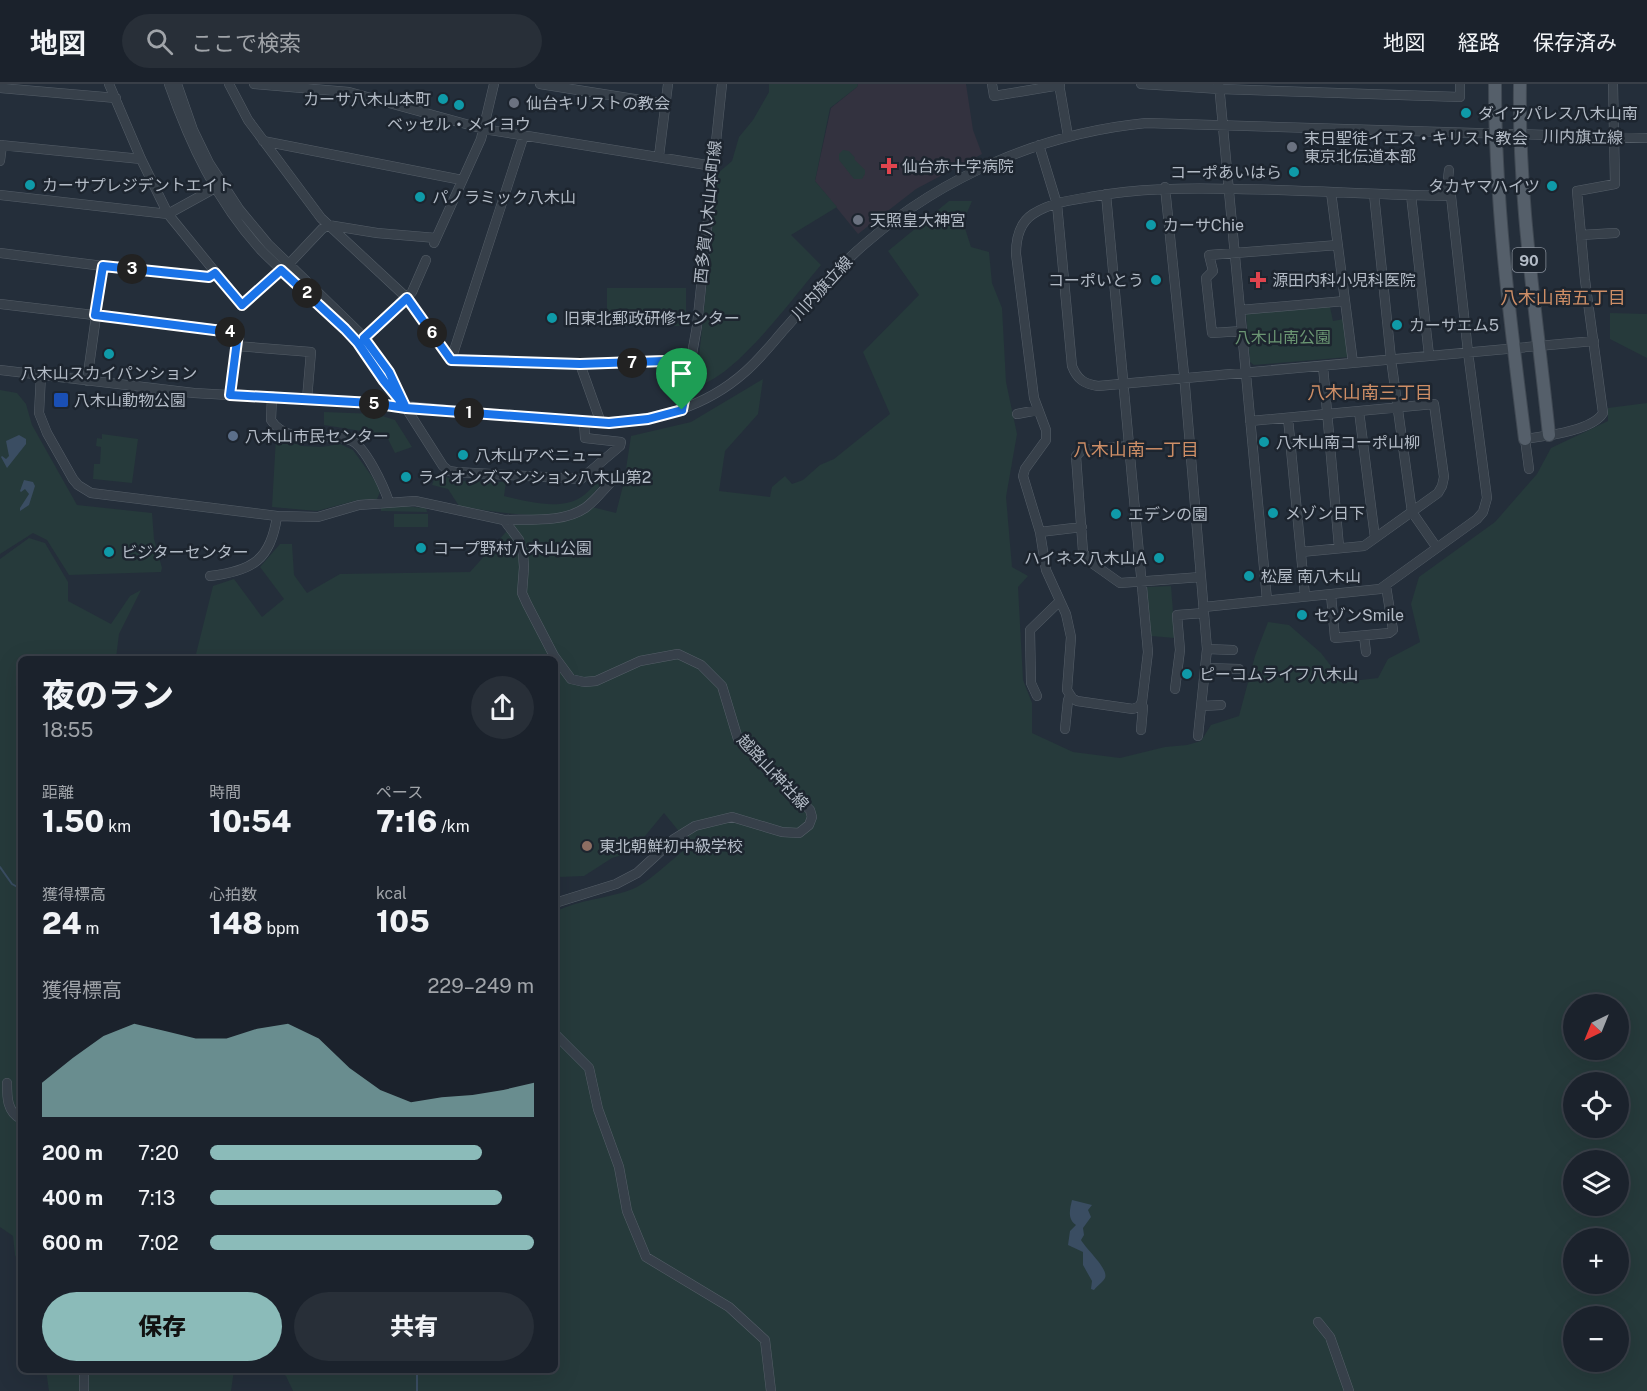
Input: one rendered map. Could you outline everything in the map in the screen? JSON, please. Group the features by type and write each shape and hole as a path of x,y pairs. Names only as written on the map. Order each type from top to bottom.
{"main road":[{"name":"90","path":"1495,84 1499,218 1525,439"},
{"name":"90","path":"1520,84 1519,135 1524,216 1549,435"}],"street":[{"path":"109,84 141,159 168,213 242,305 328,225"},
{"path":"169,84 185,130 215,188 243,228 364,338 389,372 406,408"},
{"path":"177,84 193,130 222,184 285,267 358,343 406,408 448,471 581,479 620,446 621,442 585,438 584,422"},
{"path":"229,84 248,120 298,188 328,225 407,298 451,360"},
{"path":"254,84 349,88 484,129 713,166"},
{"path":"328,225 435,240 484,129 494,84"},
{"path":"540,84 666,104"},
{"path":"658,156 668,84"},
{"name":"西多賀八木山本町線","path":"682,410 692,360 722,84"},
{"path":"992,84 994,96 1026,87 1060,85 1068,136"},
{"path":"1141,84 1460,97 1460,84"},
{"path":"1405,96 1406,84"},
{"path":"1525,439 1565,432 1599,420 1603,413 1585,280 1577,191 1615,184 1613,84"},
{"path":"1220,87 1267,600"},
{"path":"0,88 48,88 116,98"},
{"name":"川内旗立線","path":"0,370 194,393 272,396 601,423 648,419 682,410 729,385 745,372 848,259 893,222 938,192 981,168 1068,136 1146,123 1647,138"},
{"path":"451,360 524,135"},
{"path":"263,141 462,180"},
{"path":"0,161 1,145 141,159"},
{"path":"1039,145 1057,204 1072,366 1076,375 1087,384 1098,386 1184,379 1594,340"},
{"path":"1446,196 1449,170"},
{"path":"1165,187 1207,649 1198,736"},
{"path":"1142,703 1133,709 1077,701 1067,690 1071,637 1066,614 1046,570 1040,532 1023,476 1025,469 1046,440 1046,430 1034,398 1016,243 1023,223 1031,215 1057,204 1106,194 1165,187 1451,196 1487,498 1485,506 1477,519 1380,590 1267,600 1177,615 1180,650 1176,689"},
{"path":"0,195 168,213 215,188"},
{"path":"1330,192 1353,363"},
{"path":"1106,194 1148,652 1141,730"},
{"path":"1374,194 1391,359 1412,512 1437,548"},
{"path":"1411,195 1429,355"},
{"path":"1581,235 1615,233"},
{"path":"1242,331 1212,333 1206,278 1213,271 1209,255 1338,245"},
{"path":"0,253 209,277 215,273"},
{"path":"364,338 412,292 426,260"},
{"path":"87,381 103,266"},
{"path":"1240,310 1345,301"},
{"path":"0,304 238,330 230,395"},
{"path":"236,346 311,352 306,399"},
{"path":"451,360 580,364 692,360"},
{"path":"580,364 601,423"},
{"path":"1323,366 1339,548"},
{"path":"41,375 39,413 42,421 73,479 85,490 98,495 277,516 318,517 359,505 415,501 504,520 546,518 574,513 584,509 612,481"},
{"path":"272,396 271,420 279,429 297,436 342,439 355,443 384,486 388,502"},
{"path":"1250,421 1434,404 1444,477 1438,493 1364,546 1301,552"},
{"path":"1017,414 1038,410"},
{"path":"1359,411 1375,538"},
{"path":"1288,418 1305,596"},
{"name":"90","path":"1525,439 1529,470"},
{"path":"1129,446 1082,450 1076,456 1083,552 1089,561 1120,583 1201,577"},
{"path":"210,576 243,570 252,566 263,556 272,542 277,516"},
{"name":"越路山神社線","path":"504,520 519,540 523,554 525,567 522,593 526,604 554,656"},
{"path":"1040,532 1082,527"},
{"path":"1331,595 1335,638 1389,633 1393,630 1386,586"},
{"path":"1037,696 1031,683 1030,630 1060,601"},
{"path":"1364,636 1366,652"},
{"path":"1207,649 1233,650"},
{"name":"越路山神社線","path":"558,662 571,680 584,682 596,681 640,661 678,654 701,665 722,686 738,739 795,794 810,810 812,817 808,825 799,833 783,832 732,817 695,826 674,839 637,873 627,879 558,902"},
{"path":"1206,668 1239,669"},
{"path":"1065,729 1068,700 1071,696"},
{"path":"1202,706 1221,705"},
{"path":"558,1037 589,1068 598,1109 619,1167 627,1211 646,1257 729,1307 765,1340 771,1391"},
{"path":"7,1083 10,1107 18,1118"},
{"path":"1318,1322 1330,1337 1349,1391"},
{"path":"84,1373 84,1391"}],"shaded area":[{"name":"仙台赤十字病院","path":"858,84 966,84 973,130 982,154 916,189 858,234 815,181 831,108"}],"green space":[{"path":"769,84 858,84 830,108 815,181 837,207 791,235 821,265 763,335 745,353 728,369 696,386 718,173 732,161 739,137 753,120 769,92"},
{"path":"843,150 849,151 865,170 862,179 854,179 839,160 839,154"},
{"path":"949,201 972,201 963,222 971,247 989,252 992,283 1002,308 1006,382 1017,434 1006,497 1012,567 1028,576 1018,587 1023,680 1032,703 1032,733 1073,752 1120,758 1201,741 1211,725 1239,716 1255,656 1268,622 1289,625 1321,653 1343,682 1378,678 1388,659 1420,642 1411,604 1419,577 1495,522 1537,474 1551,448 1608,421 1608,408 1647,403 1647,1391 293,1391 286,1376 281,1373 558,1373 558,911 574,904 635,888 690,845 664,813 632,852 612,858 584,876 558,877 558,656 196,656 213,586 234,579 262,617 284,599 260,567 280,544 292,544 294,575 307,593 340,574 470,572 515,522 565,520 592,507 616,513 624,482 631,436 691,422 763,379 758,414 725,451 719,491 770,497 772,487 785,476 792,484 803,480 820,465 834,459 890,414 863,352 919,295 888,251"},
{"path":"607,288 686,288 686,326 607,326"},
{"name":"八木山南公園","path":"1330,307 1333,321 1344,319 1348,357 1254,365 1250,362 1246,314"},
{"path":"1610,313 1647,314 1647,358 1610,339"},
{"path":"0,390 17,393 26,404 32,425 77,505 152,513 154,539 162,568 161,572 69,575 47,540 33,533 0,554"},
{"path":"324,412 376,414 395,420 412,447 395,453 386,435 324,425"},
{"path":"102,434 138,439 132,483 93,479 94,464 100,464 101,447 96,446 97,438 102,439"},
{"path":"276,437 302,446 322,447 340,444 353,450 378,485 380,492 377,499 358,500 317,511 272,507"},
{"path":"605,473 608,476 580,506 563,513 549,515 518,514 459,506 448,489 432,485 436,474 459,481 506,482 504,496 541,504 561,504 582,497"},
{"path":"402,506 426,508 427,512 381,511 381,508"},
{"path":"394,514 428,514 428,527 394,527"},
{"path":"29,538 45,543 68,582 68,601 111,624 130,596 141,590 119,634 116,656 18,656 18,1260 15,1255 13,1236 0,1227 0,559"},
{"path":"1171,586 1175,638 1151,636 1147,587"},
{"path":"46,1373 234,1373 231,1391 49,1391"}],"water":[{"path":"19,435 26,439 26,444 7,468 1,457 6,459 9,456 6,441"},
{"path":"24,480 33,482 35,486 29,505 20,511 29,494 25,489 20,491"},
{"path":"1072,1200 1092,1205 1088,1210 1091,1217 1083,1228 1084,1235 1081,1240 1104,1270 1104,1280 1094,1290 1091,1289 1092,1281 1083,1265 1083,1252 1068,1245 1070,1231 1076,1225 1070,1217"}],"waterway":[{"path":"0,867 12,884 18,887"},
{"path":"417,1373 417,1391"}],"place":[{"name":"カーサ八木山本町","path":"443,99"},
{"name":"仙台キリストの教会","path":"514,103"},
{"name":"ベッセル・メイヨウ","path":"459,105"},
{"name":"ダイアパレス八木山南","path":"1466,113"},
{"name":"末日聖徒イエス・キリスト教会 東京北伝道本部","path":"1292,147"},
{"name":"仙台赤十字病院","path":"889,166"},
{"name":"コーポあいはら","path":"1294,172"},
{"name":"カーサプレジデントエイト","path":"30,185"},
{"name":"タカヤマハイツ","path":"1552,186"},
{"name":"パノラミック八木山","path":"420,197"},
{"name":"天照皇大神宮","path":"858,220"},
{"name":"カーサChie","path":"1151,225"},
{"name":"コーポいとう","path":"1156,280"},
{"name":"源田内科小児科医院","path":"1258,280"},
{"name":"旧東北郵政研修センター","path":"552,318"},
{"name":"カーサエム5","path":"1397,325"},
{"name":"八木山スカイパンション","path":"109,354"},
{"name":"八木山動物公園","path":"61,400"},
{"name":"八木山市民センター","path":"233,436"},
{"name":"八木山南コーポ山柳","path":"1264,442"},
{"name":"八木山アベニュー","path":"463,455"},
{"name":"ライオンズマンション八木山第2","path":"406,477"},
{"name":"メゾン日下","path":"1273,513"},
{"name":"エデンの園","path":"1116,514"},
{"name":"コープ野村八木山公園","path":"421,548"},
{"name":"ビジターセンター","path":"109,552"},
{"name":"ハイネス八木山A","path":"1159,558"},
{"name":"松屋 南八木山","path":"1249,576"},
{"name":"セゾンSmile","path":"1302,615"},
{"name":"ピーコムライフ八木山","path":"1187,674"},
{"name":"東北朝鮮初中級学校","path":"587,846"}],"district":[{"name":"八木山南五丁目","path":"1563,297"},
{"name":"八木山南三丁目","path":"1370,392"},
{"name":"八木山南一丁目","path":"1136,449"}],"route":[{"path":"682,410 648,419 609,423 406,408 358,343 281,270 242,305 215,273 209,277 103,266 95,315 238,333 230,395 372,403 406,408 389,372 364,338 407,298 451,360 580,364 692,360 682,410"}]}
